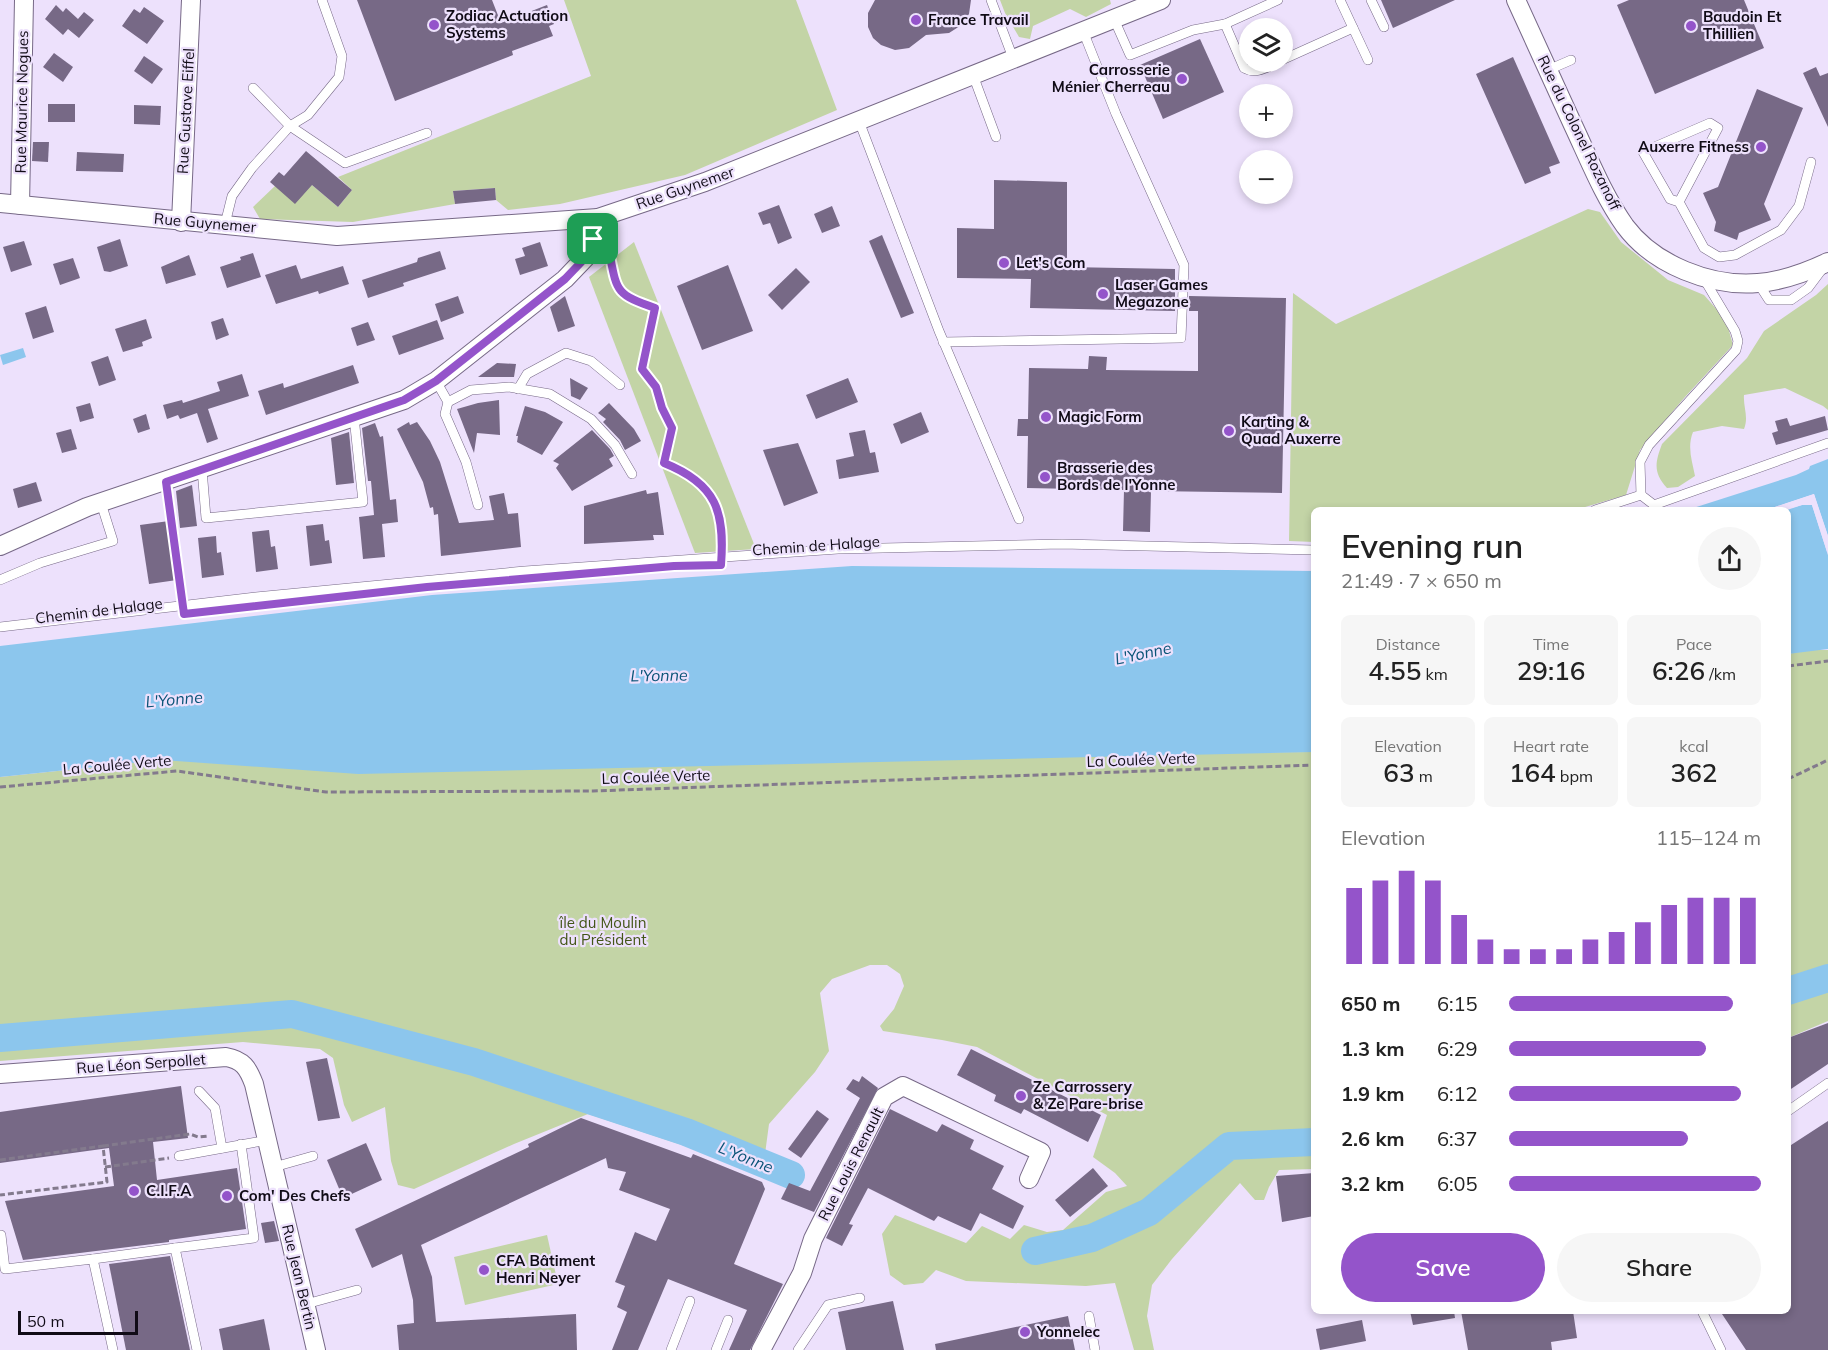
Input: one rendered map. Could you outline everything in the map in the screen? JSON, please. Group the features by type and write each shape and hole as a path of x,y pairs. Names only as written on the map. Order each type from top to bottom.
{"street":[{"name":"Rue Maurice Nogues","path":"20,205 24,0"},
{"name":"Rue Gustave Eiffel","path":"181,222 191,0"},
{"name":"Rue Guynemer","path":"0,203 338,236 598,218 705,182 1161,0"},
{"name":"Rue du Colonel Rozanoff","path":"1516,0 1606,197 1627,228 1652,252 1680,268 1708,279 1758,283 1791,276 1828,262"},
{"path":"0,546 101,503 404,400 436,381 565,279 588,255 598,218"},
{"name":"Rue Léon Serpollet","path":"0,1074 226,1057 242,1062 249,1069 258,1098"},
{"name":"Rue Louis Renault","path":"761,1350 802,1273 813,1239 884,1097 903,1086 1041,1152 1029,1179"},
{"name":"Rue Jean Bertin","path":"258,1098 316,1350"}],"lane":[{"path":"225,224 231,196 252,168 290,126 308,115 339,77 342,56 322,0"},
{"path":"992,0 1013,58"},
{"path":"1114,19 1130,56 1193,30 1225,24 1278,0"},
{"path":"1340,0 1368,60"},
{"path":"1371,0 1384,27"},
{"path":"1225,24 1239,56"},
{"path":"1293,56 1353,28"},
{"path":"944,342 1181,338 1184,265 1116,114 1083,31"},
{"path":"1548,70 1571,60"},
{"path":"973,75 996,137"},
{"path":"253,88 290,126 345,163 427,133"},
{"path":"859,121 944,342 1019,519"},
{"path":"1679,202 1718,128 1710,123 1643,152 1670,199 1679,202 1704,248 1719,257 1735,255 1781,230 1800,206 1811,162"},
{"path":"1641,495 1640,462 1650,445 1736,350 1738,341 1735,331 1708,279 1719,257"},
{"path":"518,388 527,374 566,353 591,361 620,385"},
{"path":"436,381 448,402 445,414 466,462 478,505"},
{"path":"448,402 471,390 509,387 550,394 591,419 615,445 632,474"},
{"path":"202,469 206,518 363,502 354,417"},
{"path":"1641,495 1654,505 1828,443"},
{"path":"1604,507 1641,495"},
{"path":"0,580 40,563 113,541 101,503"},
{"path":"0,627 513,572 838,549 1062,544 1311,550"},
{"path":"1791,1109 1828,1083"},
{"path":"199,1091 215,1108 222,1148"},
{"path":"179,1156 267,1140"},
{"path":"1,1235 5,1269 254,1238 241,1144"},
{"path":"274,1167 313,1156"},
{"path":"175,1248 197,1350"},
{"path":"93,1259 113,1350"},
{"path":"306,1304 357,1290"},
{"path":"798,1350 828,1305 860,1298"},
{"path":"671,1350 690,1301"},
{"path":"1703,1314 1721,1350"},
{"path":"1089,1316 1095,1350"},
{"path":"716,1350 728,1320"}],"path":[{"path":"593,239 609,251 615,283 626,298 655,308 642,369 656,387 662,408 672,428 664,463 680,469 699,481 716,503 723,533 721,557"},
{"path":"166,482 183,606"},
{"path":"1791,666 1828,661"},
{"path":"1791,778 1828,760"},
{"name":"La Coulée Verte","path":"0,787 177,771 326,792 593,791 1311,765"},
{"path":"0,1160 190,1134 198,1137"},
{"path":"0,1195 107,1182 103,1146"},
{"path":"105,1167 179,1156"}],"green space":[{"path":"564,0 796,0 837,110 685,175 560,204 508,210 496,200 495,188 453,191 455,204 353,222 260,219 253,207 275,186 312,185 338,207 352,190 338,177 591,76"},
{"path":"1000,0 1110,0 1111,4 1086,17 1070,9 1033,26 1030,39 1019,37"},
{"path":"1588,209 1600,212 1621,242 1668,280 1704,295 1726,320 1733,345 1640,450 1626,495 1585,507 1311,507 1311,542 1289,541 1293,293 1336,324"},
{"path":"634,242 756,549 695,553 589,277"},
{"path":"1828,284 1828,410 1785,388 1744,395 1746,420 1744,429 1722,426 1693,432 1690,449 1695,476 1678,487 1667,488 1657,472 1662,444 1747,358 1764,331"},
{"path":"1808,650 1828,650 1828,1021 1791,1037 1791,653"},
{"name":"île du Moulin du Président","path":"1311,752 1311,1169 1279,1170 1264,1200 1255,1200 1240,1183 1172,1259 1152,1285 1147,1316 1154,1350 1134,1350 1115,1283 1086,1286 966,1281 936,1270 923,1283 904,1285 890,1275 882,1234 895,1215 966,1243 982,1226 1010,1239 1024,1225 1047,1232 1063,1230 1106,1192 1127,1186 1115,1173 1093,1157 1107,1115 977,1047 883,1031 880,1026 894,1009 904,986 900,974 887,965 870,965 832,979 820,993 829,1051 815,1072 769,1124 765,1154 776,1183 688,1147 588,1114 414,1189 398,1185 391,1161 385,1107 352,1122 344,1105 333,1058 320,1049 243,1042 0,1061 0,777 162,760"},
{"path":"547,1235 558,1284 465,1305 454,1257"}],"water":[{"path":"23,348 26,357 3,365 0,355"},
{"path":"1828,459 1828,536 1814,494 1775,507 1696,507 1796,475 1809,469 1810,466"},
{"path":"1812,505 1828,555 1828,649 1791,654 1791,509"},
{"path":"852,566 1311,571 1311,752 358,774 162,760 0,777 0,646 432,595"}],"pier":[{"path":"1814,494 1828,536 1828,539 1825,537 1828,555 1812,505 1785,507 1802,502 1814,503 1812,498 1784,507 1775,507"}],"building":[{"name":"Zodiac Actuation Systems","path":"357,0 492,0 501,23 547,5 554,24 549,26 553,36 512,51 513,55 395,101"},
{"name":"France Travail","path":"875,0 971,0 969,14 960,26 949,33 926,35 909,48 895,50 881,45 873,38 868,27 868,13"},
{"path":"1381,0 1455,0 1393,28"},
{"name":"Baudoin Et Thillien","path":"1629,0 1744,0 1764,48 1655,94 1617,5"},
{"path":"56,5 63,12 66,8 78,19 84,12 94,20 79,38 68,29 63,35 45,19"},
{"path":"144,7 164,21 147,44 122,26 134,9 140,13"},
{"name":"Carrosserie Ménier Cherreau","path":"1200,39 1224,92 1163,119 1140,65"},
{"path":"54,53 73,67 63,82 43,67"},
{"path":"144,56 163,69 152,84 134,71"},
{"path":"1513,57 1560,163 1549,167 1551,173 1525,184 1476,74"},
{"path":"1816,67 1820,76 1828,73 1828,127 1803,73"},
{"name":"Auxerre Fitness","path":"1757,89 1803,108 1764,204 1771,220 1739,233 1737,240 1714,231 1716,222 1703,193 1718,187"},
{"path":"48,104 75,104 75,122 48,122"},
{"path":"134,105 161,106 160,125 134,124"},
{"path":"33,142 49,142 48,162 32,161"},
{"path":"306,151 352,190 338,207 312,185 295,204 270,182 279,172 284,176"},
{"path":"77,152 124,154 123,172 76,171"},
{"path":"994,180 1067,182 1067,267 1175,269 1175,311 1030,308 1031,279 957,278 957,228 994,229"},
{"path":"495,188 496,200 455,204 453,191"},
{"path":"779,205 792,238 778,244 770,223 763,225 758,213"},
{"path":"832,206 840,226 822,233 814,214"},
{"path":"882,235 914,313 901,318 869,241"},
{"path":"120,239 128,266 110,272 104,271 97,247"},
{"path":"24,241 32,265 11,272 3,247"},
{"path":"540,242 548,266 520,275 515,259 525,256 522,248"},
{"path":"440,251 446,269 403,283 404,286 368,298 362,280 417,262 418,258"},
{"path":"253,253 261,277 227,288 220,267"},
{"path":"189,255 196,275 166,284 161,267"},
{"path":"73,258 80,278 60,285 53,264"},
{"path":"296,265 301,279 343,266 349,284 276,304 265,275"},
{"path":"728,265 753,331 702,350 677,286"},
{"path":"796,268 810,282 782,310 768,295"},
{"path":"458,296 464,313 441,322 435,304"},
{"path":"565,296 575,326 558,332 550,307"},
{"path":"1189,296 1286,298 1282,493 1151,491 1150,532 1123,531 1124,490 1027,488 1028,436 1017,436 1018,419 1028,419 1029,368 1088,369 1089,356 1107,357 1106,370 1198,371 1198,311 1189,311"},
{"path":"46,306 54,332 33,339 25,313"},
{"path":"223,318 229,335 216,340 211,322"},
{"path":"146,319 152,338 142,342 143,346 123,352 115,329"},
{"path":"437,320 444,339 399,355 392,336"},
{"path":"368,322 375,340 357,346 351,328"},
{"path":"108,356 116,380 99,386 91,362"},
{"path":"497,363 516,364 514,377 478,377"},
{"path":"353,365 359,383 266,415 258,391 283,383 284,388"},
{"path":"242,374 249,396 208,409 218,439 207,443 197,413 180,419 178,415 167,419 163,405 182,400 183,403 220,391 217,382"},
{"path":"570,378 588,388 580,400 571,396"},
{"path":"848,378 858,402 816,419 806,395"},
{"path":"499,400 500,435 477,433 474,453 457,409"},
{"path":"90,403 94,418 80,422 76,407"},
{"path":"609,403 634,429 641,441 625,450 620,440 603,422 606,419 598,413"},
{"path":"525,406 545,412 563,422 542,455 517,442 518,436 516,436"},
{"path":"921,412 929,432 901,444 893,424"},
{"path":"146,414 150,429 138,433 133,419"},
{"path":"1825,416 1828,430 1776,445 1772,433 1778,431 1775,421 1787,418 1790,426"},
{"path":"409,422 410,425 417,422 430,441 440,462 459,523 494,520 489,496 504,493 508,514 518,513 521,547 441,556 438,514 434,515 433,507 430,508 423,482 397,429"},
{"path":"375,423 380,437 383,436 390,500 396,499 398,522 382,524 385,557 363,559 359,517 374,515 362,428"},
{"path":"71,429 77,449 62,453 56,433"},
{"path":"592,430 610,449 614,456 609,459 613,466 572,491 556,468 559,464 553,461"},
{"path":"865,430 870,453 875,452 879,472 839,479 836,460 854,456 849,433"},
{"path":"349,432 354,483 336,485 331,438"},
{"path":"798,443 818,493 784,506 763,450"},
{"path":"36,482 42,501 18,508 13,489"},
{"path":"192,485 197,526 180,528 176,491"},
{"path":"646,490 647,494 658,492 664,535 653,535 654,540 584,544 584,506"},
{"path":"169,521 177,580 149,584 140,525"},
{"path":"323,524 325,541 329,540 332,563 310,566 306,526"},
{"path":"269,530 271,547 275,546 278,569 256,572 252,532"},
{"path":"216,536 217,553 221,552 224,575 202,578 198,538"},
{"path":"1828,1023 1828,1064 1791,1089 1791,1037"},
{"path":"971,1049 1101,1115 1088,1142 1024,1109 1021,1114 994,1101 996,1095 957,1075"},
{"path":"327,1058 340,1118 318,1121 306,1062"},
{"path":"862,1076 878,1088 814,1212 781,1199 789,1183 810,1191 860,1098 846,1089 853,1079 859,1082"},
{"path":"181,1086 188,1138 153,1142 157,1180 237,1168 246,1229 169,1240 169,1242 23,1260 5,1201 114,1186 109,1148 0,1163 0,1112"},
{"path":"890,1109 937,1132 942,1124 974,1140 970,1149 1004,1166 992,1189 1024,1206 1013,1229 980,1213 971,1231 938,1216 934,1221 868,1188 849,1224 853,1225 842,1246 826,1238"},
{"path":"817,1110 829,1119 801,1158 788,1149"},
{"path":"581,1118 691,1158 693,1154 762,1182 765,1189 734,1264 783,1284 750,1350 729,1350 747,1310 668,1279 638,1350 612,1350 627,1312 617,1307 625,1286 615,1282 635,1232 656,1241 670,1209 619,1190 626,1172 608,1168 606,1158 421,1245 432,1277 436,1322 576,1314 577,1350 399,1350 397,1325 414,1323 413,1300 402,1254 372,1268 355,1229 529,1147 528,1144"},
{"path":"1828,1121 1828,1350 1746,1350 1722,1314 1791,1314 1791,1145"},
{"path":"366,1143 382,1180 343,1198 327,1160"},
{"path":"1093,1168 1108,1186 1070,1217 1055,1200"},
{"path":"1311,1173 1311,1217 1282,1222 1276,1176"},
{"path":"274,1221 279,1241 265,1243 261,1223"},
{"path":"170,1256 190,1350 126,1350 109,1264"},
{"path":"893,1301 904,1350 846,1350 838,1312"},
{"path":"1411,1314 1454,1314 1455,1318 1413,1325"},
{"path":"1462,1314 1573,1314 1577,1338 1551,1342 1552,1350 1468,1350"},
{"name":"Yonnelec","path":"1068,1316 1075,1350 936,1350 935,1344"},
{"path":"264,1319 270,1350 223,1350 219,1329"},
{"path":"1362,1320 1366,1341 1320,1350 1316,1329"}],"waterway":[{"path":"1791,990 1828,978"},
{"name":"L'Yonne","path":"0,1038 292,1014 474,1062 686,1132 791,1175"},
{"path":"1035,1251 1092,1238 1149,1212 1229,1146 1311,1142"}],"place":[{"name":"France Travail","path":"916,20"},
{"name":"Zodiac Actuation Systems","path":"434,25"},
{"name":"Baudoin Et Thillien","path":"1691,26"},
{"name":"Carrosserie Ménier Cherreau","path":"1182,79"},
{"name":"Auxerre Fitness","path":"1761,147"},
{"name":"Let's Com","path":"1004,263"},
{"name":"Laser Games Megazone","path":"1103,294"},
{"name":"Magic Form","path":"1046,417"},
{"name":"Karting & Quad Auxerre","path":"1229,431"},
{"name":"Brasserie des Bords de l'Yonne","path":"1045,477"},
{"name":"Ze Carrossery & Ze Pare-brise","path":"1021,1096"},
{"name":"C.I.F.A","path":"134,1191"},
{"name":"Com' Des Chefs","path":"227,1196"},
{"name":"CFA Bâtiment Henri Neyer","path":"484,1270"},
{"name":"Yonnelec","path":"1025,1332"}],"route":[{"path":"593,239 609,251 615,283 626,298 655,308 642,369 656,387 662,408 672,428 664,463 680,469 699,481 716,503 723,533 721,565 674,566 427,587 184,614 166,482 404,400 436,381 565,279 588,255 593,239"}]}
